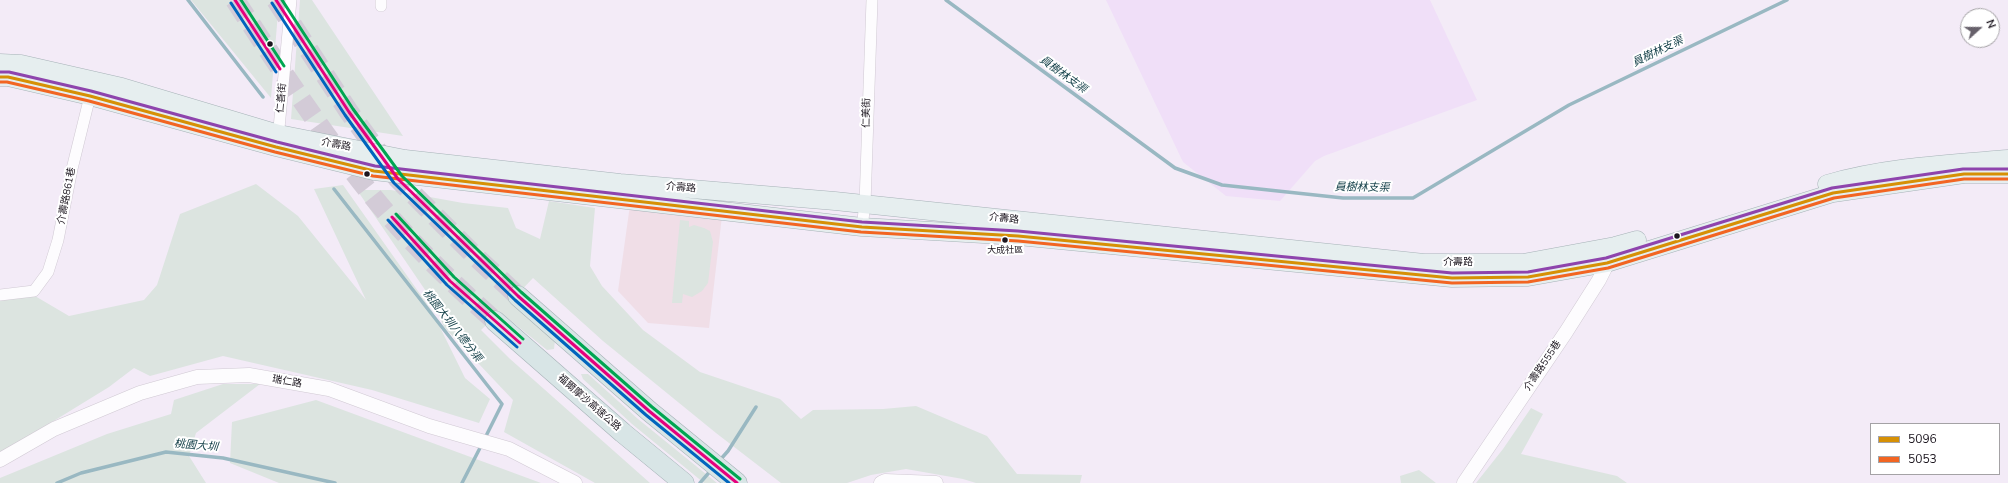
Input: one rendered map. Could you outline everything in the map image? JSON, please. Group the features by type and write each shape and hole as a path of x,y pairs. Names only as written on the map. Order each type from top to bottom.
{"highway":[{"path":"518,296 577,348 737,483"},
{"name":"福爾摩沙高速公路","path":"495,321 623,433 684,483"},
{"path":"553,372 577,348"}],"main road":[{"name":"介壽路","path":"0,62 21,64 122,87 277,141 374,171 862,226 1018,236 1452,278 1528,276 1607,263 1833,193 1964,174 2008,174"},
{"name":"介壽路","path":"0,77 8,77 277,141 405,159 620,183 865,204 1424,263 1523,263 1615,246 1853,177 1937,165 2008,159"}],"street":[{"name":"仁善街","path":"277,141 291,0"},
{"name":"仁美街","path":"862,226 865,204 872,0"},
{"name":"介壽路861巷","path":"0,294 34,290 48,272 58,240 72,169 90,96"},
{"name":"介壽路555巷","path":"1464,483 1566,332 1607,263 1615,246"},
{"name":"瑞仁路","path":"0,460 54,429 140,393 196,377 249,375 329,389 429,426 509,449 575,483"},
{"path":"881,483 885,481 936,483"}],"shaded area":[{"path":"191,0 279,0 271,98"},
{"path":"300,0 312,0 403,136 291,119"},
{"path":"1106,0 1430,0 1477,100 1324,156 1315,161 1280,201 1226,196 1183,162"},
{"path":"256,184 298,216 366,300 314,189 343,185 432,311 465,378 490,399 479,423 372,390 223,356 150,376 134,368 109,387 0,454 0,300 35,296 69,316 144,300 157,285 180,214"},
{"path":"357,190 391,190 463,203 508,208 516,228 540,239 549,201 595,208 590,266 602,286 643,330 700,372 780,399 801,419 813,410 883,409 916,406 987,436 1017,474 1082,475 1080,483 976,483 963,479 906,469 871,475 847,483 781,483 716,433 603,341 533,278 513,299 555,340 554,349 547,350 500,312 481,330 509,358 650,483 595,483 504,432 513,400 444,327 434,303"},
{"path":"630,205 722,216 709,328 648,323 618,291"},
{"path":"680,220 689,221 689,227 694,225 710,231 713,242 708,283 702,291 692,297 683,294 682,303 672,303"},
{"path":"581,374 588,374 638,419 717,483 704,483 632,424 583,379"},
{"path":"223,384 260,384 196,433 189,456 206,483 0,483 0,478 107,434 171,414 174,400"},
{"path":"316,400 541,483 279,483 230,463 232,422"},
{"path":"1531,408 1543,414 1521,454 1617,476 1627,483 1476,483 1503,449"},
{"path":"1419,470 1436,483 1401,483 1400,476"}],"waterway":[{"name":"桃園大圳八德分渠","path":"188,0 263,97"},
{"name":"員樹林支渠","path":"946,0 1175,168 1222,185 1343,198 1413,198 1569,105 1787,0"},
{"name":"桃園大圳八德分渠","path":"334,189 502,404 485,438"},
{"path":"720,460 728,451 756,407"},
{"name":"桃園大圳八德分渠","path":"462,483 482,444"},
{"name":"桃園大圳","path":"57,483 81,473 166,452 223,458 335,483"},
{"path":"700,483 712,469"}],"tunnel":[{"path":"235,0 320,126 374,198 432,262 495,321"},
{"path":"276,0 349,112 398,179 476,257 518,296"}],"transit line":[{"path":"235,0 280,69"},
{"path":"241,0 284,66"},
{"path":"276,0 349,112 398,179 518,296 649,411 737,483"},
{"path":"282,0 353,109 402,176 521,292 652,407 740,479"},
{"path":"231,3 276,72"},
{"path":"272,3 345,115 394,183 515,300 646,415 729,483"},
{"path":"0,72 9,72 91,91 277,142 375,166 862,222 1018,231 1452,273 1528,272 1606,258 1832,188 1963,169 2008,169"},
{"name":"5096","path":"0,77 8,77 90,96 276,147 374,171 862,227 1018,236 1452,278 1528,277 1607,263 1833,193 1964,174 2008,174"},
{"name":"5053","path":"0,82 7,82 89,101 275,152 373,176 861,232 1018,241 1452,283 1528,282 1608,268 1834,198 1964,179 2008,179"},
{"path":"396,214 454,277 523,339"},
{"path":"392,217 450,281 520,343"},
{"path":"388,220 447,285 517,347"}],"place":[{"name":"大成社區","path":"1005,240"}]}
